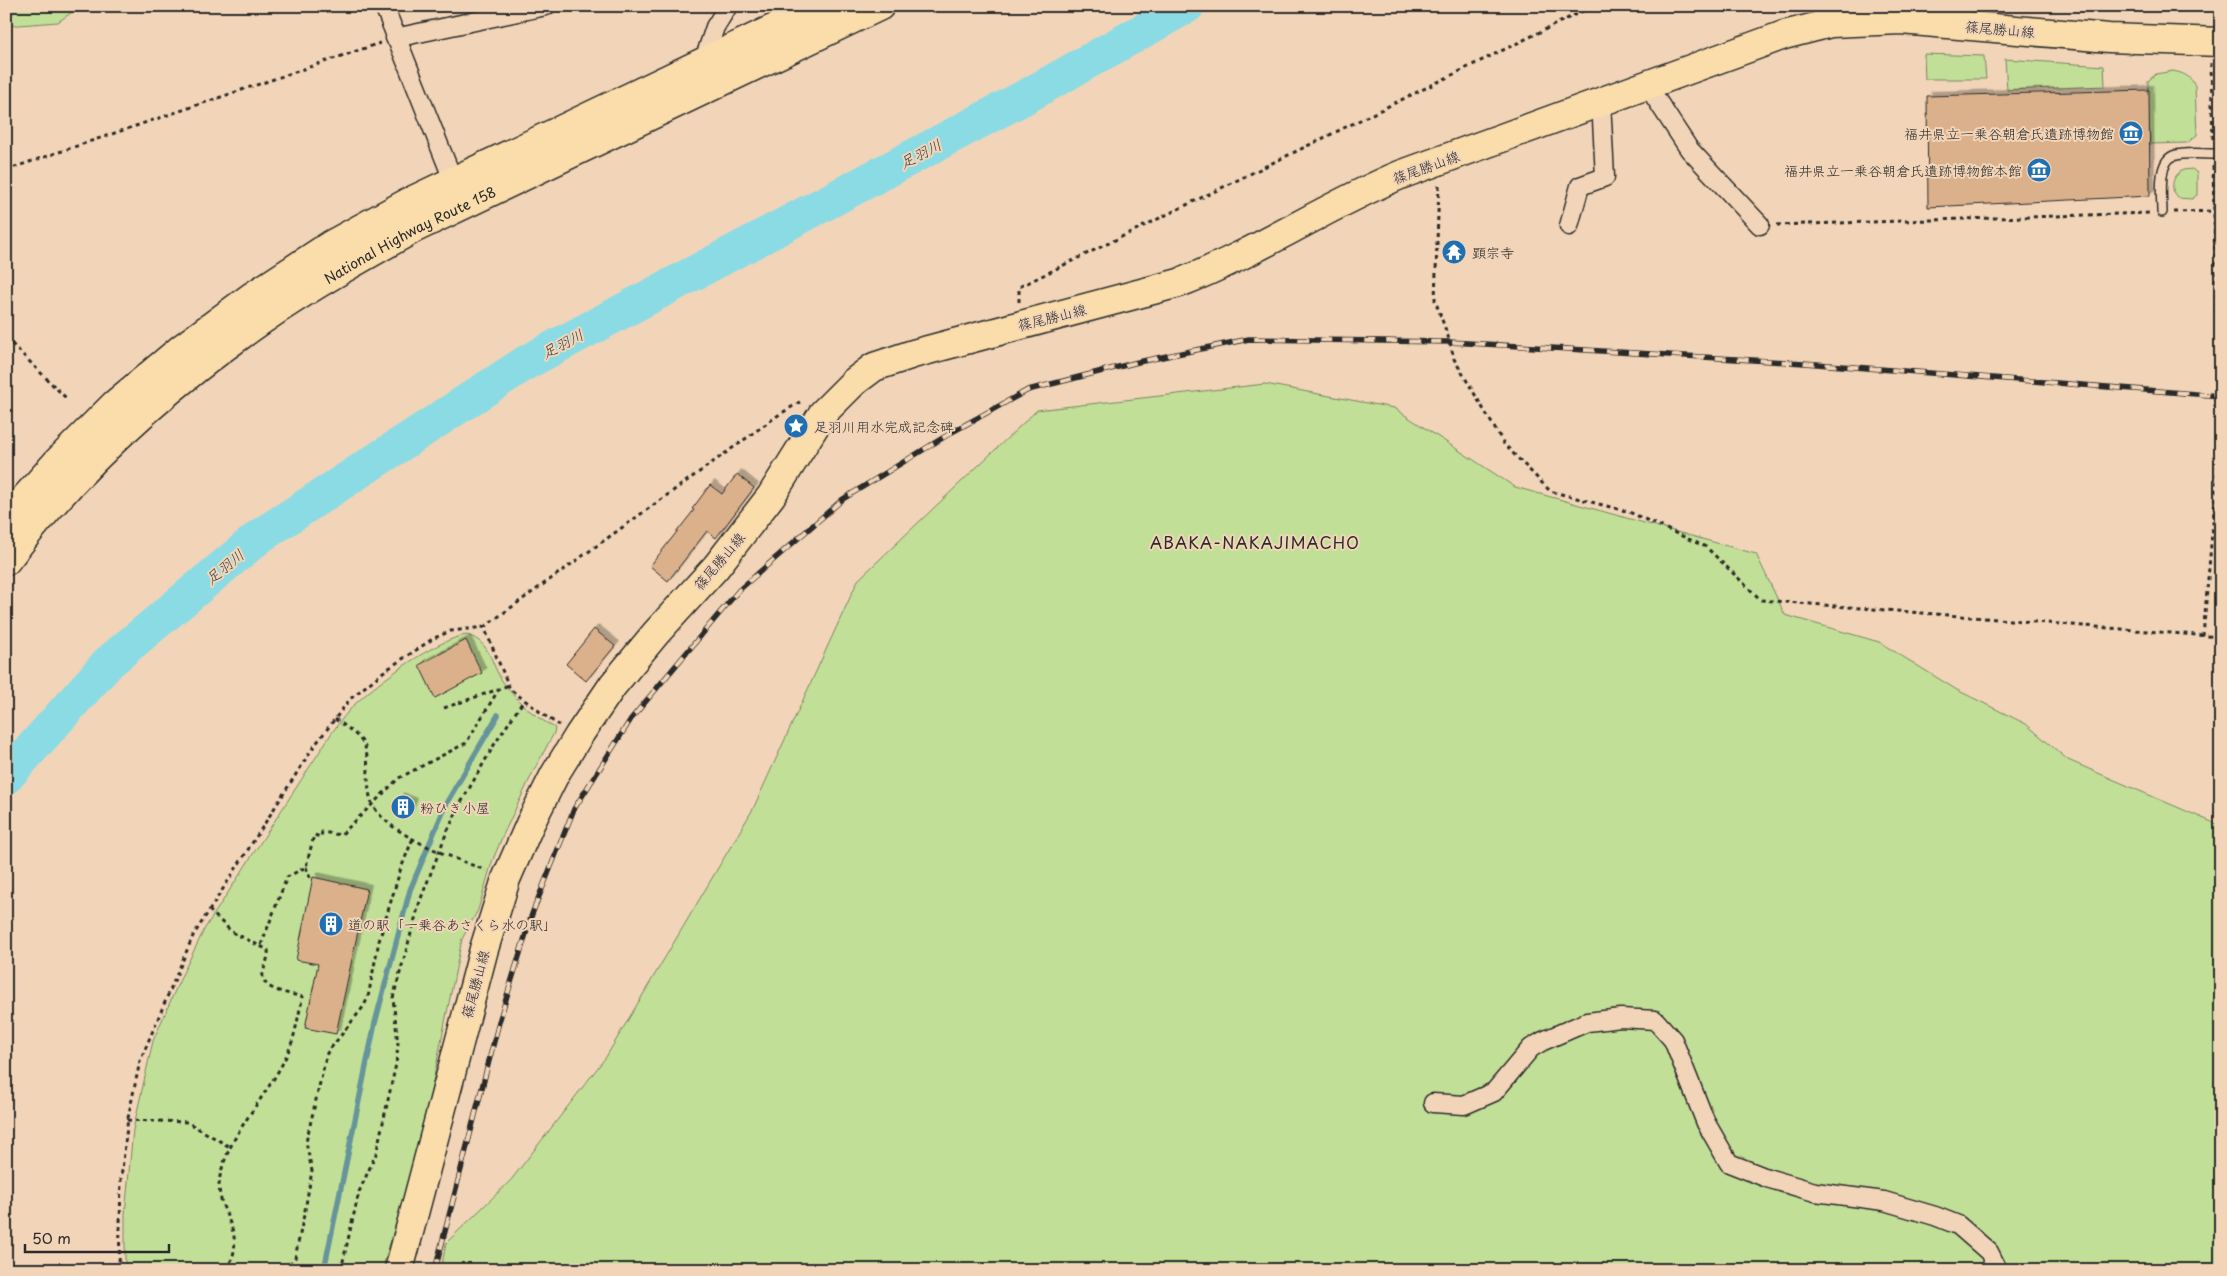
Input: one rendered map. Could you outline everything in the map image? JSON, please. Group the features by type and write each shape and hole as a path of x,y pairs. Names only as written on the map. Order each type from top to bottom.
{"main road":[{"name":"National Highway Route 158","path":"6,561 80,475 133,422 198,367 263,320 458,192 703,63 821,6"},
{"name":"National Highway Route 158","path":"6,519 56,463 115,404 182,348 251,297 332,244 406,203 458,192 880,6"},
{"name":"篠尾勝山線","path":"399,1270 482,958 506,879 530,824 555,774 578,735 613,686 656,633 716,567 771,496 823,412 854,382 874,366 1179,283 1220,268 1372,187 1648,84 1784,35 1821,25 1901,13 2109,38 2216,42"}],"street":[{"path":"384,6 395,38 458,192"},
{"path":"395,38 546,6"},
{"path":"703,63 716,27 728,6"},
{"path":"1648,84 1688,149 1760,226"},
{"path":"1569,226 1580,186 1605,177 1601,101"},
{"path":"1434,1103 1464,1105 1494,1092 1531,1048 1586,1022 1621,1018 1656,1020 1673,1040 1706,1123 1729,1163 1767,1178 1814,1192 1884,1201 1958,1225 1989,1252 1998,1270"}],"lane":[{"path":"2162,212 2162,177 2165,163 2176,155 2213,154"}],"path":[{"path":"1020,325 1019,287 1593,6"},
{"path":"6,170 395,38"},
{"path":"2216,42 2213,154 2217,337 2221,355"},
{"path":"1440,162 1435,300 1454,359 1504,444 1550,491 1629,512 1706,547 1761,600 2221,637"},
{"path":"1760,226 2221,211"},
{"path":"6,338 66,399"},
{"path":"118,1270 121,1179 128,1120 140,1061 162,1005 193,936 312,749 350,699 383,672 434,638 451,631 484,627 777,416 811,395"},
{"path":"2203,636 2221,431"},
{"path":"484,627 509,685 524,700 548,718 578,735"},
{"path":"444,708 509,685"},
{"path":"310,878 306,867 314,835 321,836 322,832 341,835 399,778 466,743 499,689"},
{"path":"341,1270 359,1192 376,1154 396,1064 398,1045 393,998 420,901 439,852 467,793 494,745 524,700"},
{"path":"335,718 354,733 364,745 368,790 372,805 388,824 439,852 506,879"},
{"path":"284,1270 295,1258 306,1210 312,1171 306,1142 327,1053 364,1006 368,997 379,941 400,871 413,838"},
{"path":"261,945 287,876 306,867"},
{"path":"209,910 232,932 268,950 269,956 263,974 263,981 269,987 303,997 289,1051 230,1147 220,1173 218,1192 236,1244 234,1258 226,1270"},
{"path":"128,1120 187,1122 230,1147"}],"green space":[{"path":"6,6 81,6 58,22 6,26"},
{"path":"1924,54 1984,56 1986,79 1925,79"},
{"path":"2005,59 2104,66 2105,86 2007,90"},
{"path":"2173,71 2186,76 2195,86 2197,135 2187,143 2150,144 2148,81 2156,74"},
{"path":"2192,169 2197,173 2197,195 2192,199 2178,198 2173,191 2174,179 2183,170"},
{"path":"1265,384 1394,408 1515,487 1756,554 1785,615 1879,642 1957,690 2026,724 2068,760 2221,826 2221,1270 441,1270 446,1243 511,1180 606,1057 753,809 858,580 1037,410"},
{"path":"467,635 475,638 486,648 503,682 514,696 540,719 555,728 503,835 492,862 478,910 462,939 421,1140 382,1270 125,1270 125,1214 133,1130 153,1041 205,928 333,731 352,707 408,663 440,644"}],"building":[{"name":"福井県立一乗谷朝倉氏遺跡博物館本館","path":"2149,90 2150,196 1928,207 1927,96"},
{"path":"737,474 754,488 716,538 707,531 668,581 650,566 694,510 692,509 710,485 722,494"},
{"path":"594,629 615,646 586,681 566,664"},
{"path":"466,640 482,673 435,698 419,665"},
{"name":"粉ひき小屋","path":"399,797 413,803 408,817 393,811"},
{"name":"道の駅「一乗谷あさくら水の駅」","path":"313,877 367,889 336,1034 305,1028 318,964 296,960"}],"waterway":[{"name":"足羽川","path":"6,777 109,662 260,536 527,362 1025,97 1187,6"},
{"path":"324,1270 375,1023 410,890 447,802 498,715"}],"railway":[{"path":"435,1270 499,1022 532,914 574,809 631,719 739,590 843,499 954,431 1028,390 1138,362 1249,339 1450,342 1804,363 2221,396"}],"place":[{"name":"福井県立一乗谷朝倉氏遺跡博物館","path":"2131,133"},
{"name":"福井県立一乗谷朝倉氏遺跡博物館本館","path":"2039,170"},
{"name":"顕宗寺","path":"1454,252"},
{"name":"足羽川用水完成記念碑","path":"796,426"},
{"name":"粉ひき小屋","path":"403,807"},
{"name":"道の駅「一乗谷あさくら水の駅」","path":"331,924"}],"district":[{"name":"ABAKA-NAKAJIMACHO","path":"1255,542"}]}
